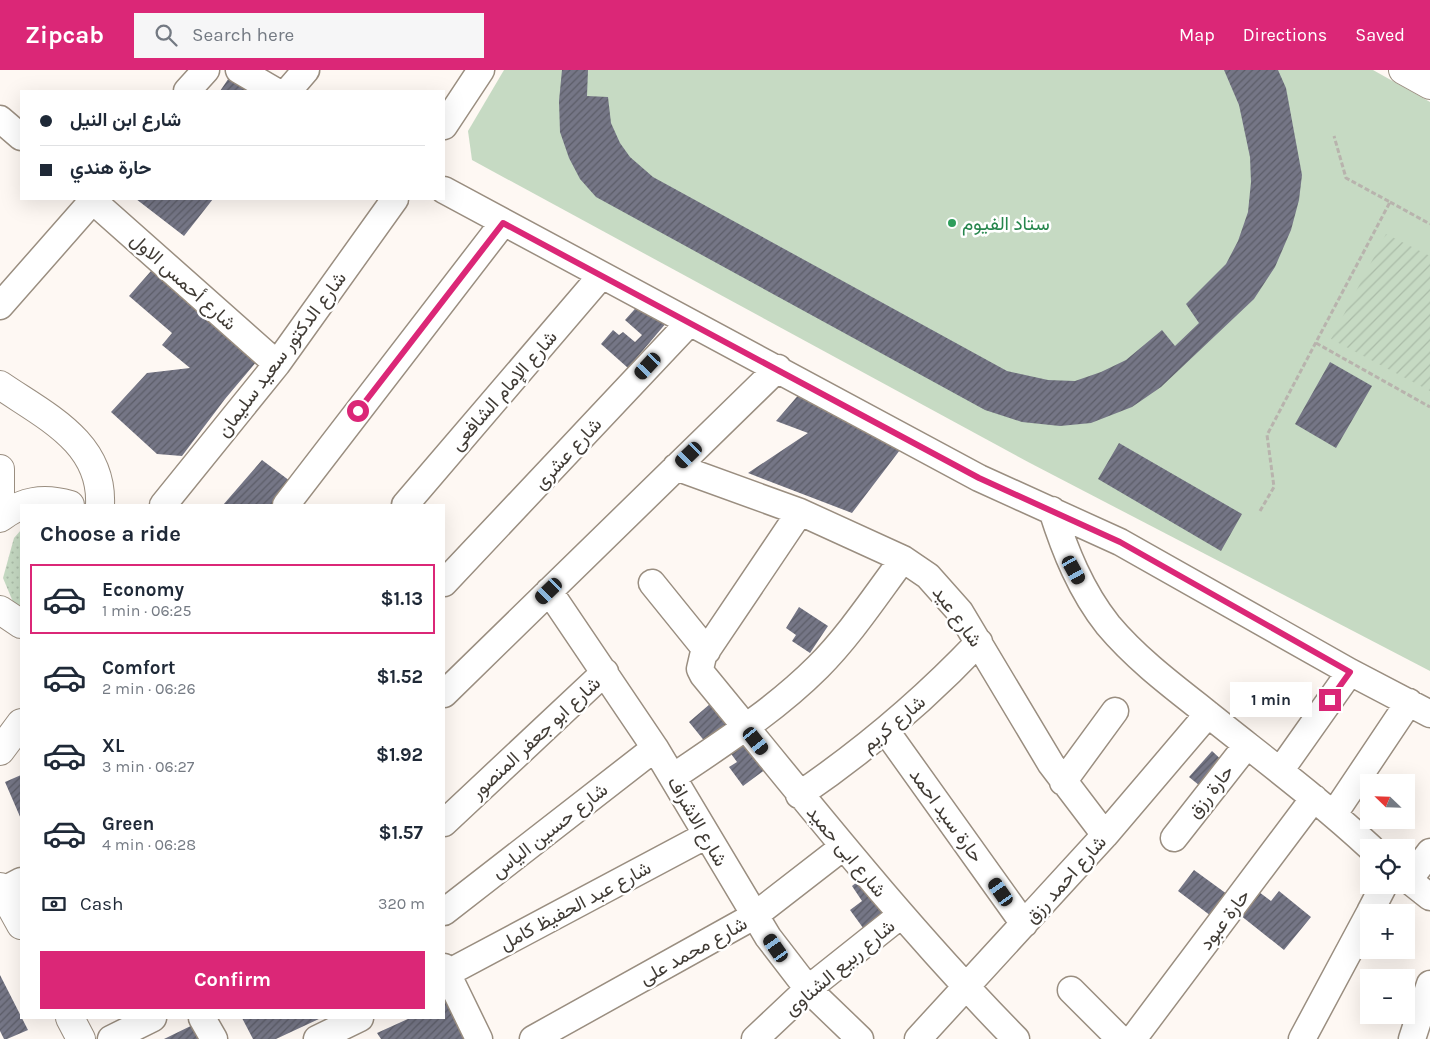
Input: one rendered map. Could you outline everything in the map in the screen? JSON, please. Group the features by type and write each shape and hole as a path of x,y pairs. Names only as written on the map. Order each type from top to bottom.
{"street":[{"path":"188,90 206,70"},
{"path":"239,70 273,90"},
{"path":"289,90 306,70"},
{"path":"445,124 481,70"},
{"path":"1403,70 1430,85"},
{"path":"0,119 20,136"},
{"path":"445,191 601,276 778,368 979,478 1120,542 1350,672 1420,708"},
{"path":"0,306 91,200"},
{"name":"شارع أحمس الاول","path":"93,200 277,364"},
{"name":"شارع الدكتور سعيد سليمان","path":"164,504 277,364 394,200"},
{"path":"287,504 503,223"},
{"name":"شارع الإمام الشافعى","path":"406,504 601,276"},
{"name":"شارع عشرى","path":"445,582 690,323"},
{"path":"445,693 778,368"},
{"path":"0,385 62,428 85,450 98,478 100,504"},
{"name":"شارع عيد","path":"676,467 800,512 903,559 928,576 940,587 960,612 1063,782 1105,835"},
{"path":"0,469 0,500"},
{"path":"24,504 41,500 64,504"},
{"path":"0,518 20,506"},
{"path":"1052,510 1074,570 1107,624 1152,669 1324,806 1361,839"},
{"path":"652,583 707,651 800,512"},
{"path":"673,777 772,709 820,666 903,559"},
{"name":"شارع الاشراف","path":"549,591 655,748 754,916 808,990 860,1039"},
{"path":"0,610 20,623"},
{"name":"شارع كريم","path":"799,795 886,731 950,673 979,642"},
{"name":"شارع ابى حميد","path":"707,651 700,663 703,675 799,795 901,915 966,988 1016,1039"},
{"name":"شارع ابو جعفر المنصور","path":"445,822 604,672"},
{"path":"1280,771 1350,672"},
{"name":"حارة عبود","path":"1133,1039 1324,806 1420,708"},
{"path":"1063,782 1114,711"},
{"name":"شارع احمد رزق","path":"918,1039 1105,835 1208,714"},
{"path":"0,751 20,724"},
{"name":"حارة سيد احمد","path":"886,731 1024,924"},
{"name":"حارة رزق","path":"1174,838 1247,745"},
{"name":"شارع حسين الياس","path":"445,911 655,748"},
{"name":"شارع عبد الحفيظ كامل","path":"445,972 707,835"},
{"name":"شارع محمد على","path":"533,1039 754,916 843,847"},
{"path":"1415,866 1430,852"},
{"path":"8,886 20,923"},
{"path":"1415,889 1430,897"},
{"path":"1378,904 1387,894"},
{"name":"شارع ربيع الشناوى","path":"755,1039 808,990 901,915"},
{"path":"1302,1039 1360,930"},
{"path":"445,972 479,1039"},
{"path":"1412,1039 1430,984"},
{"path":"1070,990 1120,1039"},
{"path":"71,1019 81,1039"},
{"path":"111,1039 151,1019"},
{"path":"203,1019 214,1039"},
{"path":"317,1039 348,1025"}],"path":[{"path":"1334,136 1346,178 1430,224"},
{"path":"1260,512 1274,486 1267,435 1390,202"},
{"path":"1316,342 1430,407"}],"green space":[{"name":"ستاد الفيوم","path":"504,70 1373,70 1430,102 1430,671 1030,463 472,160 468,131"},
{"path":"1386,234 1430,256 1430,391 1331,339"},
{"path":"20,531 20,610 16,609 3,578 14,538"}],"building":[{"path":"562,70 588,70 587,96 608,97 611,123 620,143 630,157 653,177 1007,371 1048,380 1075,381 1101,372 1126,360 1162,330 1175,346 1199,323 1186,304 1226,264 1238,241 1248,212 1251,182 1250,157 1239,105 1224,70 1278,70 1286,88 1302,175 1299,200 1291,230 1275,267 1254,299 1161,387 1132,407 1091,423 1060,426 1022,422 985,410 596,197 580,179 569,158 560,132 559,101"},
{"path":"233,72 260,90 221,90"},
{"path":"137,200 212,200 184,236"},
{"path":"158,263 263,354 225,399 182,456 157,454 111,412 147,373 190,368 162,345 172,333 129,296"},
{"path":"642,301 667,322 628,368 601,344 613,330 619,335 623,332 635,342 642,335 625,320"},
{"path":"1330,362 1372,386 1336,448 1295,424"},
{"path":"807,385 903,446 852,513 748,473 808,433 776,421"},
{"path":"1119,443 1242,514 1221,551 1098,479"},
{"path":"262,460 298,487 284,504 224,504"},
{"path":"799,607 828,626 810,653 792,641 796,635 786,628"},
{"path":"717,698 734,718 706,743 689,722"},
{"path":"749,736 770,766 743,786 729,767 737,762 729,751"},
{"path":"1212,751 1227,765 1205,790 1189,777"},
{"path":"20,775 20,817 5,782"},
{"path":"1194,870 1231,897 1215,919 1178,891"},
{"path":"862,878 889,916 866,932 850,910 862,901 852,886"},
{"path":"1279,891 1311,917 1284,950 1240,915 1259,892 1271,901"},
{"path":"0,975 20,1014 20,1019 22,1019 28,1030 7,1039 4,1039 0,1031"},
{"path":"452,997 470,1039 381,1039 377,1033 408,1019 445,1019 445,1000"},
{"path":"243,1019 319,1019 276,1039 253,1039"},
{"path":"201,1021 209,1039 164,1039"}],"place":[{"name":"ستاد الفيوم","path":"952,223"}],"route":[{"path":"358,411 503,223 778,368 979,478 1120,542 1350,672 1330,700"}]}
